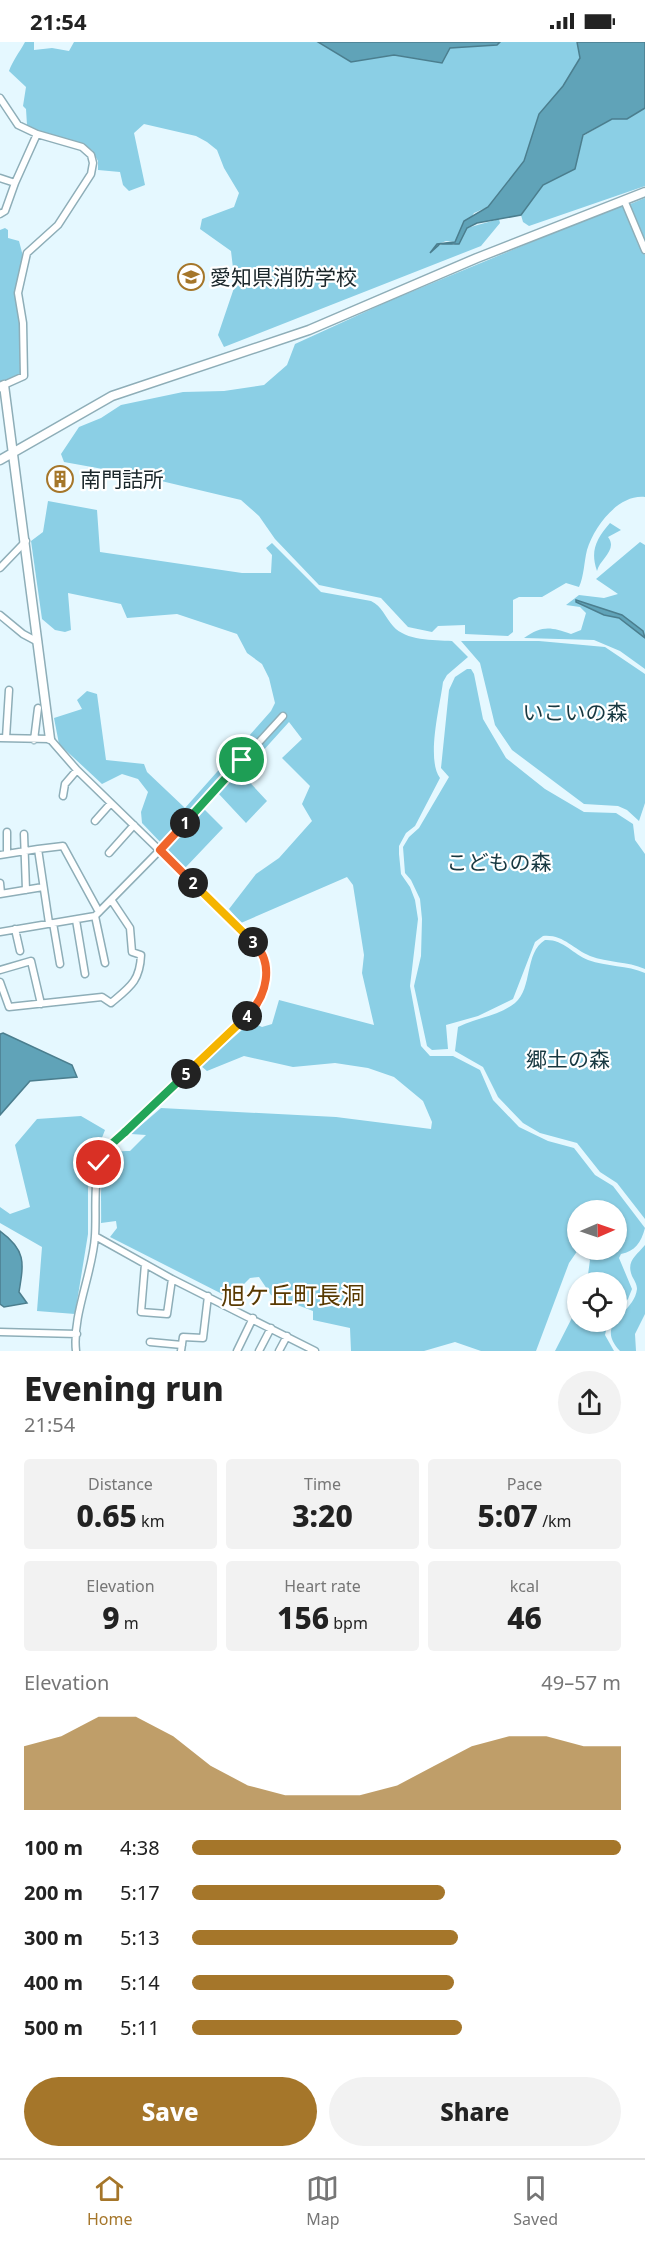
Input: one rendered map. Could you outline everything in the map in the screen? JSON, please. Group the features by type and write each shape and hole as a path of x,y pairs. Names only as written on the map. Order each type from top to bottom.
{"street":[{"path":"0,98 3,108 18,125 37,134 82,147 91,155 93,163 91,174 58,225 27,253 18,293 23,323 24,376 2,386 14,452 50,739 77,770 261,949 266,962 265,990 250,1014 106,1149 99,1163 95,1186 95,1236 74,1350"},
{"path":"0,214 5,211 37,134"},
{"path":"0,178 15,183"},
{"path":"0,460 112,396 309,330 477,258 645,192"},
{"path":"624,200 645,250"},
{"path":"0,568 26,541"},
{"path":"0,615 23,634 38,642"},
{"path":"9,690 3,738 50,739"},
{"path":"34,740 38,708"},
{"path":"0,932 76,920 97,914 160,850 283,716"},
{"path":"63,796 64,784 77,770"},
{"path":"95,820 111,803"},
{"path":"109,853 134,825"},
{"path":"7,832 3,855 63,846 97,914 105,963"},
{"path":"24,834 22,851 26,890"},
{"path":"38,849 43,887 60,964"},
{"path":"0,883 1,893 43,887"},
{"path":"0,982 9,1007 102,997 111,1003 134,983 140,967 141,955 132,952 130,928 112,901"},
{"path":"76,920 84,974"},
{"path":"15,929 20,951"},
{"path":"0,970 31,961 41,1004"},
{"path":"95,1236 172,1279 315,1351"},
{"path":"145,1264 141,1312 167,1314 172,1279"},
{"path":"150,1342 181,1348 183,1337 203,1338 208,1296"},
{"path":"237,1351 252,1318"},
{"path":"259,1351 271,1328"},
{"path":"0,1332 77,1334"},
{"path":"279,1351 287,1336"},
{"path":"298,1351 302,1344"}],"green space":[{"path":"25,42 34,42 34,50 52,48 69,51 74,42 318,42 351,62 394,55 442,63 450,48 497,45 500,42 577,42 580,58 563,86 539,114 524,161 488,207 474,213 455,242 446,241 436,247 447,242 454,245 467,228 499,219 500,223 481,246 224,347 218,335 235,285 231,251 200,229 202,219 234,207 239,193 224,168 217,150 196,136 144,124 134,133 145,185 129,191 123,185 120,172 98,170 98,161 92,150 38,133 27,125 26,109 23,106 26,87 9,71"},
{"path":"645,108 645,186 529,226 523,222 521,215 543,185 575,169 583,136 612,119 627,119"},
{"path":"645,198 645,245 628,205"},
{"path":"621,205 645,255 645,497 635,497 617,506 601,522 590,541 579,587 566,583 542,597 519,597 513,600 513,632 508,636 465,634 465,625 438,626 432,632 408,627 381,598 319,585 275,539 259,516 241,500 136,475 64,462 61,454 79,427 101,418 121,405 183,392 224,391 264,385 287,365 295,344 389,301"},
{"path":"5,228 8,230 8,238 19,241 24,260 17,293 22,324 23,375 0,385 0,230"},
{"path":"48,501 97,510 100,552 242,573 271,573 272,555 266,548 272,543 321,592 371,601 378,606 398,631 420,639 452,641 468,657 447,675 443,682 434,746 436,769 440,778 415,826 406,833 399,846 401,874 415,900 418,919 410,986 421,1046 430,1056 453,1056 480,1070 493,1100 519,1127 548,1141 574,1148 595,1175 613,1186 624,1200 567,1200 567,1260 571,1260 536,1351 481,1351 455,1342 424,1351 351,1351 350,1328 313,1320 313,1311 271,1295 259,1277 250,1278 230,1298 110,1237 117,1228 116,1221 101,1223 105,1163 115,1152 130,1151 146,1135 131,1134 161,1108 336,1117 431,1129 432,1122 423,1101 394,1077 368,1068 335,1063 293,1067 244,1056 207,1071 201,1066 251,1022 262,1027 272,1024 279,1000 374,1025 362,973 364,955 353,885 347,877 241,923 229,909 256,874 279,858 312,821 302,804 310,786 282,758 302,739 289,722 242,774 267,801 246,823 218,793 204,809 223,828 185,868 142,823 141,812 148,792 138,779 122,774 102,784 59,744 54,718 82,709 77,700 87,691 97,694 106,760 144,764 147,772 185,808 271,711 275,703 269,678 262,664 247,653 237,634 177,614 127,618 121,604 68,593 71,630 65,632 55,630 42,619 31,541 43,532"},
{"path":"610,523 621,530 608,537 611,542 610,550 597,571 594,551 601,534"},
{"path":"640,542 645,545 645,669 620,651 594,640 524,638 547,628 571,634 581,630 586,613 580,607 566,605 579,595 604,598 618,594 596,579"},
{"name":"いこいの森","path":"461,641 539,641 605,647 645,674 645,803 639,821 627,810 618,806 584,804 512,750 495,725 480,663"},
{"name":"こどもの森","path":"471,669 474,674 483,719 506,758 545,789 584,812 616,813 633,824 635,840 645,854 645,969 590,956 556,937 543,936 535,942 513,999 478,1016 446,1025 448,1049 432,1050 427,1046 414,986 421,956 420,899 405,873 403,847 409,837 419,828 449,777 441,768 449,690 455,677"},
{"name":"郷土の森","path":"545,940 563,944 588,960 645,973 645,1219 617,1183 600,1172 577,1143 540,1133 523,1123 498,1097 483,1067 455,1051 458,1027 501,1011 521,997 534,953"},
{"path":"81,1116 105,1130 92,1163 88,1188 88,1234 75,1314 37,1311 42,1247 0,1223 0,1207 10,1214 30,1207 15,1145 37,1119"},
{"path":"627,1204 645,1228 637,1246 627,1252"},
{"path":"645,1245 645,1314 635,1334 636,1351 620,1351 611,1333 627,1332 627,1308 637,1289 630,1271 633,1259"},
{"path":"590,1260 620,1260 625,1272 588,1272"},
{"path":"627,1277 632,1289 627,1300"},
{"path":"567,1328 567,1332 606,1332 605,1335 614,1351 555,1351"}],"shaded area":[{"path":"318,42 500,42 497,45 450,48 442,63 394,55 351,62"},
{"path":"577,42 645,42 645,108 627,119 612,119 583,135 575,169 543,185 521,215 477,223 467,228 459,244 440,244 430,253 437,244 455,242 464,221 488,207 524,161 539,114 563,86 580,58"},
{"path":"576,600 622,615 643,631 645,638 619,618 604,615"},
{"path":"3,1033 72,1065 77,1077 30,1081 0,1115 0,1034"},
{"path":"0,1231 15,1244 19,1251 22,1272 19,1292 27,1303 4,1307 0,1304"}],"place":[{"name":"愛知県消防学校","path":"191,277"},
{"name":"南門詰所","path":"60,479"}],"district":[{"name":"旭ケ丘町長洞","path":"293,1294"}],"route":[{"path":"99,1163 106,1149 250,1014 265,990 266,962 261,949 160,850 242,760"}]}
